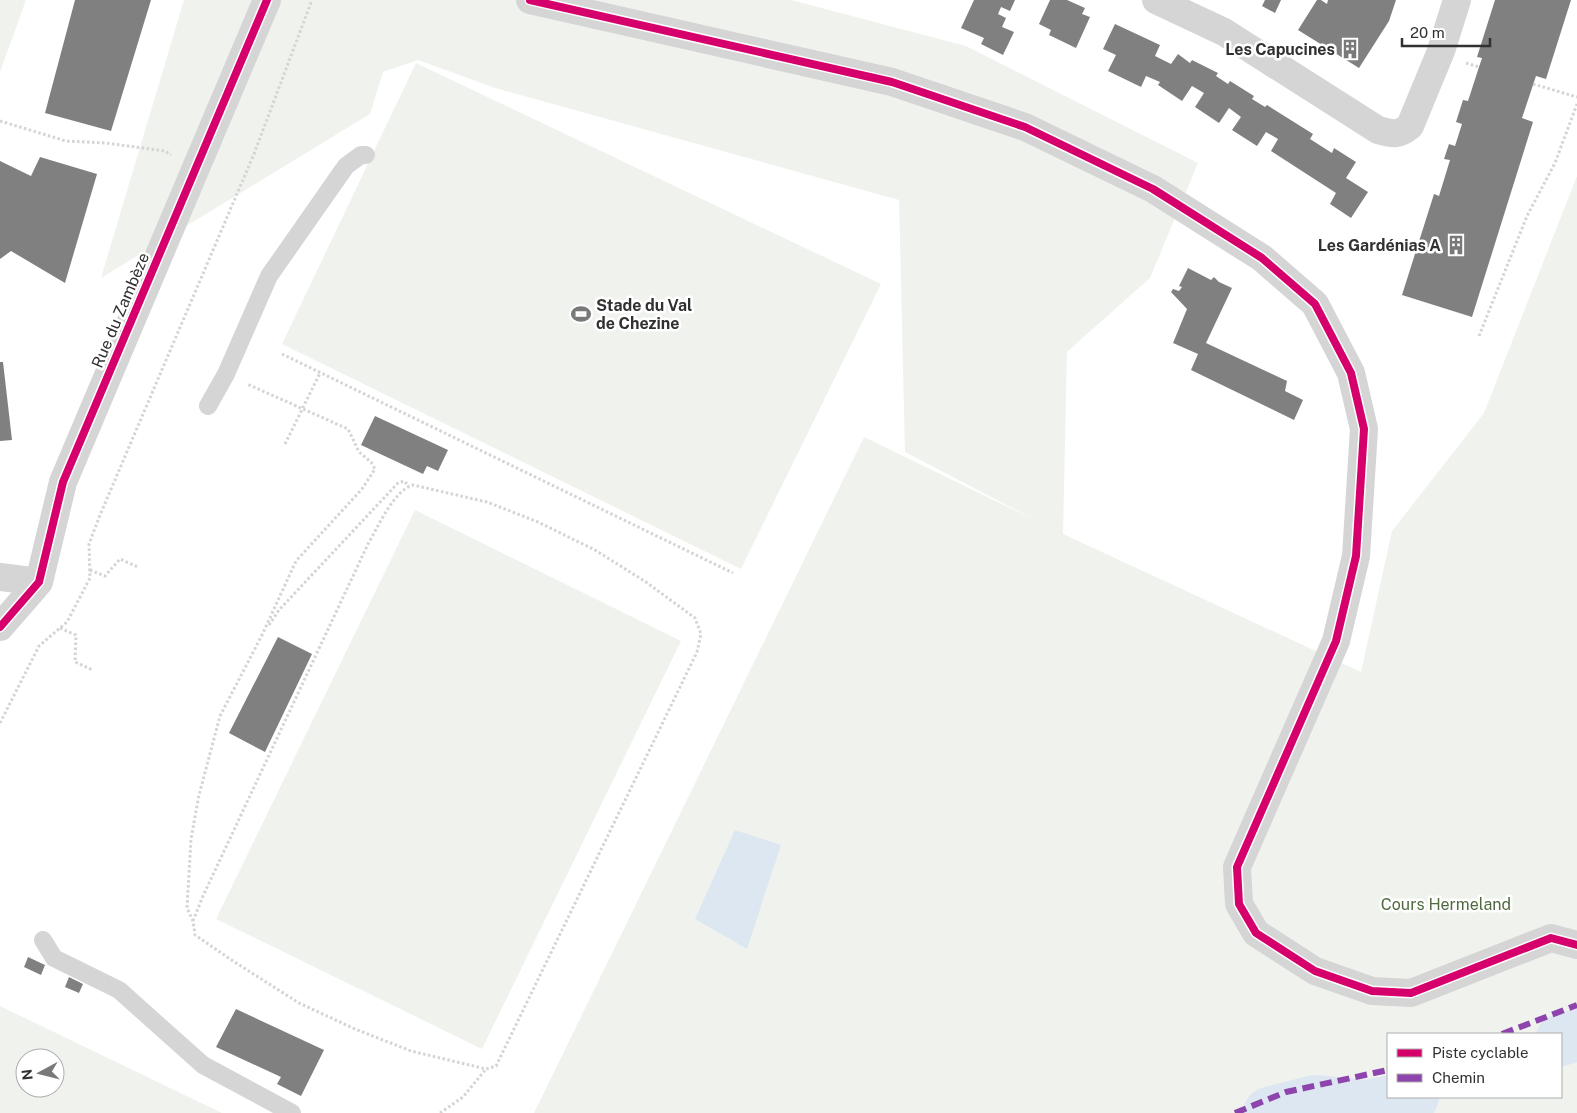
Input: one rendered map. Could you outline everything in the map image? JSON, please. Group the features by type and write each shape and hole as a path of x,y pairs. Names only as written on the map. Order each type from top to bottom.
{"street":[{"name":"Rue du Zambèze","path":"0,627 39,582 62,482 267,0"},
{"path":"530,0 892,82 1025,127 1153,189 1262,258 1315,304 1351,373 1364,429 1356,556 1336,641 1238,867 1239,904 1256,933 1315,971 1372,991 1411,993 1551,938 1577,945"},
{"path":"1156,0 1224,32 1378,130 1394,134 1403,132 1410,126 1441,51 1457,0"},
{"path":"0,577 39,582"}],"lane":[{"path":"208,406 226,374 269,276 346,166 361,155 366,155"},
{"path":"43,940 54,958 120,990 203,1065 292,1113"}],"path":[{"path":"0,723 39,646 66,622 90,578 89,544 100,515 254,154 312,0"},
{"path":"1533,84 1577,98"},
{"path":"1479,336 1526,216 1554,163 1577,104"},
{"path":"0,121 66,140 165,151 196,168"},
{"path":"282,354 732,572"},
{"path":"285,444 320,373"},
{"path":"193,920 202,896 368,544 397,495 408,486 413,485 486,502 538,522 595,550 646,582 695,618 701,634 697,652 496,1066 486,1069 411,1052 355,1030 300,1003 233,962 195,935 193,920 187,908 191,839 199,795 220,716 262,635 296,561 362,489 375,469 372,462 359,452 348,429 226,374"},
{"path":"262,635 279,610 398,483 404,482 408,486"},
{"path":"90,570 105,576 120,559 138,566"},
{"path":"60,628 76,635 75,662 93,670"},
{"path":"440,1113 463,1097 486,1069"}],"green space":[{"path":"0,0 26,0 0,72"},
{"name":"Cours Hermeland","path":"184,0 791,0 966,46 1198,163 1150,278 1067,352 1063,534 1361,672 1392,531 1484,413 1577,176 1577,1113 534,1113 864,437 1037,521 905,452 899,200 495,88 418,60 383,72 370,114 101,278"},
{"name":"Stade du Val de Chezine","path":"416,63 881,284 741,569 282,344"},
{"path":"415,510 681,641 482,1049 216,919"},
{"path":"0,1006 222,1113 0,1113"}],"shaded area":[{"path":"735,830 781,845 747,949 695,919"}],"building":[{"path":"75,0 151,0 111,131 45,113"},
{"path":"974,0 1015,0 1010,11 1001,7 998,14 1006,18 1002,27 1014,32 1003,55 981,44 984,38 961,28"},
{"path":"1050,0 1067,0 1085,8 1082,14 1090,17 1076,48 1049,35 1051,30 1039,24"},
{"path":"1265,0 1281,0 1275,13 1262,6"},
{"name":"Les Capucines","path":"1317,0 1327,4 1328,0 1396,0 1389,21 1359,68 1298,30"},
{"name":"Les Gardénias A","path":"1495,0 1571,0 1546,79 1536,76 1522,118 1533,122 1472,317 1402,295 1434,194 1439,196 1450,160 1444,159 1449,144 1455,146 1462,124 1456,122 1463,100 1468,101 1482,58 1477,57"},
{"path":"1115,24 1160,45 1155,56 1171,64 1178,54 1190,63 1192,60 1218,73 1216,76 1228,84 1230,81 1254,96 1252,99 1265,107 1267,105 1313,134 1310,139 1332,153 1334,148 1356,162 1346,178 1368,192 1351,218 1330,204 1336,193 1271,151 1278,139 1266,132 1257,146 1232,130 1241,117 1229,108 1219,123 1195,107 1204,93 1192,86 1182,101 1158,85 1160,82 1146,76 1141,87 1108,71 1116,55 1103,49"},
{"path":"40,157 97,174 65,283 11,251 0,259 0,161 31,176"},
{"path":"1188,268 1211,280 1214,277 1219,282 1232,288 1206,343 1287,381 1285,391 1303,400 1294,420 1191,370 1198,354 1173,343 1187,309 1171,292 1173,289 1179,291 1182,287 1179,286"},
{"path":"0,362 3,362 12,440 0,441"},
{"path":"375,416 448,450 438,471 427,466 423,474 361,445"},
{"path":"278,637 312,654 265,752 229,733"},
{"path":"28,957 45,965 41,975 24,967"},
{"path":"69,977 83,984 79,993 65,987"},
{"path":"236,1009 324,1050 301,1096 277,1084 281,1077 216,1047"}],"waterway":[{"path":"1562,1040 1577,1035"},
{"path":"1269,1113 1315,1101 1366,1106 1408,1098"}],"marked path":[{"path":"1505,1033 1577,1005"},
{"path":"1235,1113 1286,1092 1387,1070"}],"cycle path":[{"path":"0,627 39,582 63,482 267,0"},
{"path":"530,0 892,82 1025,127 1153,189 1262,258 1315,304 1351,373 1364,429 1356,556 1336,641 1237,867 1239,904 1256,933 1315,971 1372,991 1411,993 1551,938 1577,945"}],"place":[{"name":"Les Capucines","path":"1350,49"},
{"name":"Les Gardénias A","path":"1456,245"},
{"name":"Stade du Val de Chezine","path":"581,314"}]}
